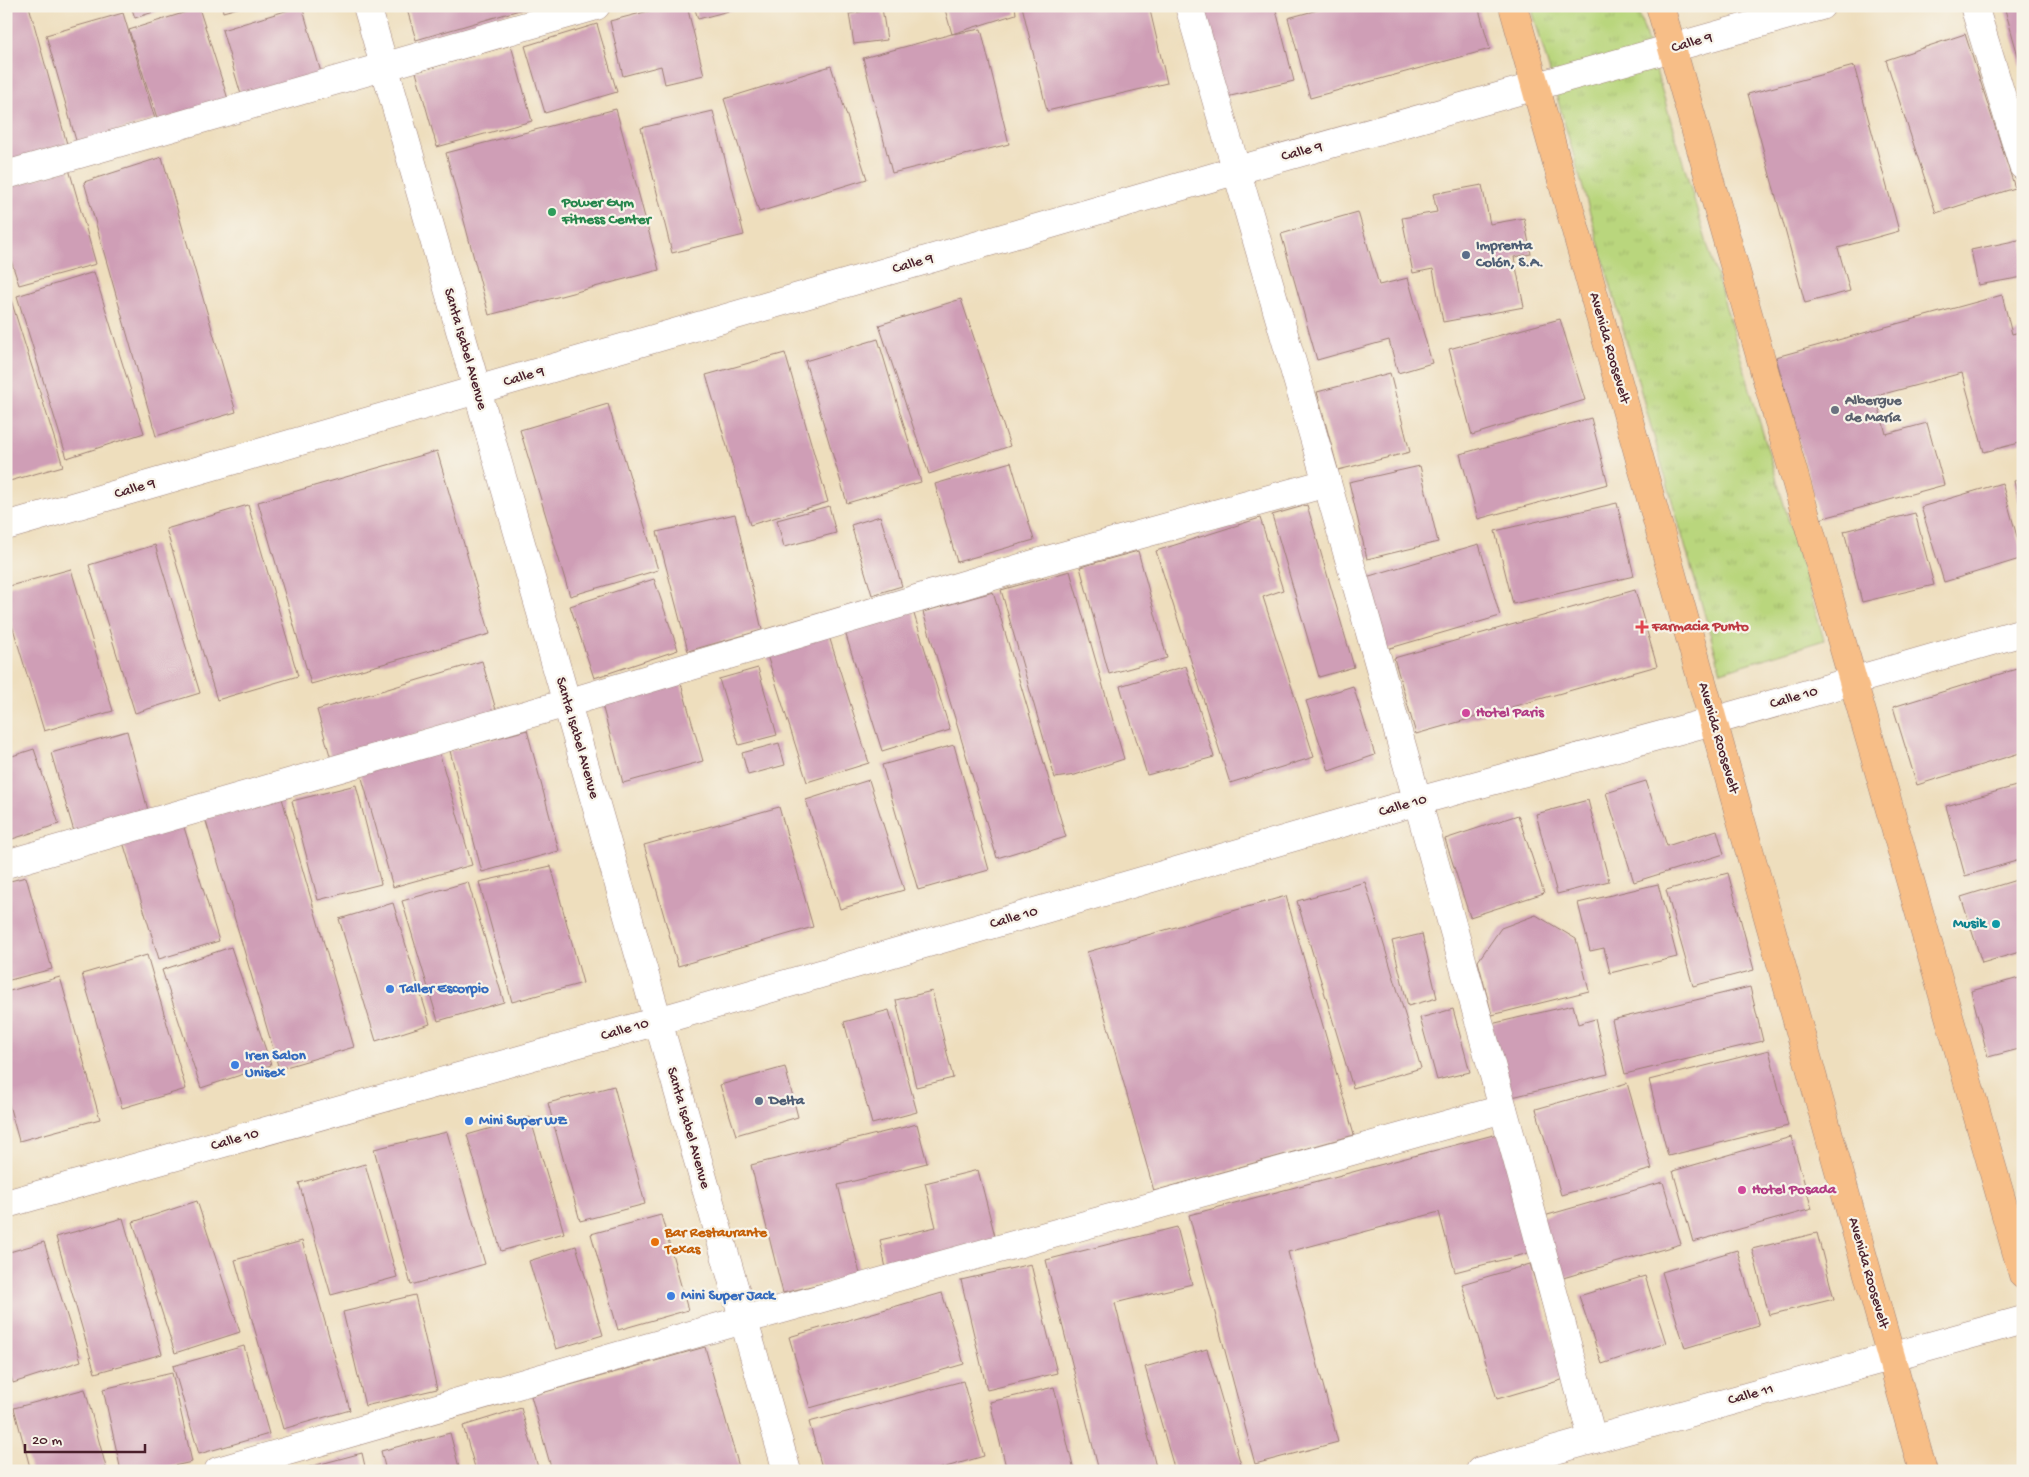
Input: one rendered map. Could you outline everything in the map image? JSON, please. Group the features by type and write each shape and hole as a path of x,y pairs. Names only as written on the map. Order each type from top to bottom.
{"main road":[{"name":"Avenida Roosevelt","path":"1513,6 1923,1471"},
{"path":"1660,6 2023,1275"}],"street":[{"name":"Santa Isabel Avenue","path":"367,6 786,1471"},
{"path":"6,175 596,6"},
{"path":"1189,6 1238,170 1418,801 1592,1438"},
{"name":"Calle 9","path":"6,526 1238,170 1536,88 1821,6"},
{"path":"1974,6 2023,166"},
{"path":"6,864 567,704 1044,561 1327,483"},
{"name":"Calle 10","path":"6,1204 658,1021 1418,801 1713,721 2023,632"},
{"path":"218,1471 743,1320 1503,1109"},
{"name":"Calle 11","path":"1490,1469 1592,1438 2023,1320"}],"green space":[{"path":"1531,6 1637,6 1824,640 1721,672"}],"building":[{"path":"6,6 29,6 67,144 6,162"},
{"path":"131,6 168,6 169,7 135,18"},
{"path":"222,6 241,6 241,7 223,12"},
{"path":"302,6 322,76 242,98 222,30"},
{"path":"406,6 530,6 530,7 416,40"},
{"path":"668,6 687,6 704,75 665,84 661,66 623,76 610,21"},
{"path":"694,6 744,6 744,7 698,19"},
{"path":"944,6 1015,6 1016,14 952,34"},
{"path":"1022,6 1149,6 1167,83 1047,111"},
{"path":"1195,6 1275,6 1294,81 1218,99"},
{"path":"1332,6 1478,6 1490,49 1310,98 1288,18"},
{"path":"2004,6 2023,6 2023,70 2022,70"},
{"path":"199,8 228,99 158,121 129,30"},
{"path":"882,8 887,40 854,44 849,14"},
{"path":"123,13 155,119 77,144 46,35"},
{"path":"597,24 617,92 545,113 525,46"},
{"path":"981,29 1009,144 892,173 863,58 952,34"},
{"path":"1965,34 2015,188 1936,213 1886,60"},
{"path":"511,45 532,121 437,147 416,72"},
{"path":"831,66 867,179 759,212 724,99"},
{"path":"1854,66 1899,231 1838,248 1850,291 1805,303 1748,94"},
{"name":"Power Gym Fitness Center","path":"616,109 659,270 489,315 446,153"},
{"path":"713,111 744,235 672,253 641,128"},
{"path":"162,157 236,412 156,436 84,182"},
{"path":"69,169 96,264 19,285 6,245 6,188"},
{"name":"Imprenta Colón, S.A.","path":"1482,185 1490,224 1524,218 1531,254 1514,257 1524,307 1443,322 1433,269 1413,273 1402,218 1437,212 1433,194"},
{"path":"1358,212 1379,285 1408,278 1432,363 1398,373 1389,340 1317,360 1281,234"},
{"path":"2023,239 2023,277 1978,285 1971,250"},
{"path":"94,272 144,433 67,458 17,296"},
{"path":"6,284 63,466 6,482"},
{"name":"Albergue de María","path":"2002,295 2012,334 2023,331 2023,442 1984,452 1962,373 1876,396 1886,434 1927,423 1944,485 1820,519 1776,357"},
{"path":"961,299 1010,446 929,474 879,325"},
{"path":"1560,319 1585,400 1472,435 1449,349"},
{"path":"878,339 921,482 847,503 805,361"},
{"path":"785,353 828,502 750,525 706,375"},
{"path":"1390,373 1410,452 1338,470 1317,392"},
{"path":"608,404 658,570 570,596 520,430"},
{"path":"1591,418 1608,484 1478,519 1460,454"},
{"path":"437,451 490,634 311,684 258,502"},
{"path":"1011,462 1034,540 957,562 935,484"},
{"path":"1420,466 1438,542 1367,559 1349,482"},
{"path":"2023,479 2023,512 2022,512 2014,481"},
{"path":"2002,483 2023,558 1944,582 1921,507"},
{"path":"1617,503 1634,576 1513,604 1495,531"},
{"path":"248,505 298,676 217,700 166,529"},
{"path":"1307,505 1354,667 1319,677 1272,515"},
{"path":"829,506 836,533 784,547 777,520"},
{"path":"1915,513 1934,585 1862,602 1844,531"},
{"path":"735,514 762,630 688,651 657,532"},
{"path":"880,516 902,586 872,595 851,525"},
{"path":"1260,518 1283,590 1263,597 1314,757 1230,783 1156,551"},
{"path":"1479,544 1500,616 1380,651 1359,579"},
{"path":"155,545 200,693 135,713 89,565"},
{"path":"1138,551 1167,658 1109,674 1080,567"},
{"path":"71,569 113,711 44,731 6,605 6,587"},
{"path":"1070,571 1124,759 1075,775 1055,778 1001,590"},
{"path":"654,579 678,650 594,678 570,606"},
{"path":"1635,590 1657,666 1416,734 1394,658"},
{"path":"993,592 1066,837 997,858 923,612"},
{"path":"913,611 950,730 882,751 845,632"},
{"path":"828,633 869,763 807,782 766,652"},
{"path":"482,661 496,710 331,759 317,710"},
{"path":"1186,666 1214,757 1147,775 1120,686"},
{"path":"2023,667 2023,752 1917,785 1893,707"},
{"path":"758,668 777,735 739,745 719,679"},
{"path":"680,680 703,761 623,783 601,701"},
{"path":"1353,686 1375,755 1329,771 1306,701"},
{"path":"527,730 559,851 482,872 450,751"},
{"path":"127,731 149,814 75,835 51,753"},
{"path":"779,743 785,765 748,775 742,753"},
{"path":"954,745 989,870 918,890 882,765"},
{"path":"34,749 59,824 6,841 6,758"},
{"path":"438,749 472,865 393,887 360,771"},
{"path":"869,780 904,890 840,909 806,800"},
{"path":"1646,781 1667,846 1717,830 1724,854 1634,882 1606,793"},
{"path":"2023,784 2023,859 1965,876 1946,806"},
{"path":"356,785 381,884 318,900 292,801"},
{"path":"281,795 354,1047 279,1069 205,818"},
{"path":"1588,800 1609,881 1557,894 1536,814"},
{"path":"779,807 813,927 678,966 644,845"},
{"path":"1518,815 1544,893 1470,917 1445,839"},
{"path":"183,824 219,941 159,959 123,842"},
{"path":"551,866 583,983 512,1002 479,882"},
{"path":"1728,873 1754,970 1693,986 1666,890"},
{"path":"26,877 52,969 6,981 6,882"},
{"name":"Musik","path":"2023,878 2023,951 1982,963 1961,897"},
{"path":"468,882 504,1002 438,1021 402,901"},
{"path":"1365,882 1421,1068 1353,1088 1297,901"},
{"path":"1658,884 1677,957 1610,973 1604,948 1590,951 1578,903"},
{"path":"1286,896 1354,1135 1154,1191 1087,952"},
{"name":"Taller Escorpio","path":"393,903 430,1024 376,1041 339,919"},
{"path":"1536,915 1576,939 1589,991 1492,1015 1478,961 1501,928"},
{"path":"1422,934 1437,998 1408,1006 1392,941"},
{"path":"231,947 271,1065 201,1088 162,970"},
{"path":"147,955 186,1089 122,1108 82,974"},
{"path":"60,977 100,1119 19,1141 6,1094 6,992"},
{"path":"2023,977 2023,1048 1988,1057 1971,991"},
{"path":"1750,987 1763,1041 1625,1074 1612,1020"},
{"path":"932,991 953,1078 916,1087 896,1000"},
{"path":"1573,1005 1578,1024 1595,1019 1608,1074 1508,1098 1491,1024"},
{"path":"1453,1009 1470,1072 1437,1080 1420,1018"},
{"path":"889,1010 917,1112 872,1124 844,1022"},
{"path":"1769,1050 1788,1126 1668,1156 1649,1080"},
{"name":"Delta","path":"785,1067 798,1117 736,1135 720,1085"},
{"path":"1627,1083 1652,1169 1561,1195 1536,1109"},
{"path":"614,1086 645,1204 580,1221 548,1103"},
{"path":"530,1117 564,1233 501,1251 467,1135"},
{"path":"917,1124 927,1163 838,1185 860,1274 783,1293 751,1165"},
{"path":"447,1132 485,1264 411,1285 374,1149"},
{"path":"1501,1133 1533,1252 1455,1272 1439,1212 1288,1252 1338,1442 1255,1464 1189,1215"},
{"name":"Hotel Posada","path":"1791,1137 1812,1209 1693,1242 1673,1171"},
{"path":"365,1164 397,1277 331,1295 299,1183"},
{"path":"978,1170 996,1240 886,1268 880,1240 936,1227 925,1183"},
{"path":"1663,1182 1681,1244 1556,1280 1537,1218"},
{"path":"197,1201 240,1332 175,1353 133,1222"},
{"path":"661,1215 688,1310 618,1330 591,1234"},
{"path":"123,1218 162,1354 95,1373 56,1237"},
{"path":"1177,1227 1192,1284 1115,1303 1157,1471 1099,1471 1046,1260"},
{"path":"1817,1233 1834,1299 1769,1315 1752,1249"},
{"path":"302,1241 350,1410 283,1429 235,1260"},
{"path":"44,1242 81,1361 13,1383 6,1362 6,1253"},
{"path":"576,1246 603,1335 556,1349 529,1261"},
{"path":"1737,1250 1759,1326 1685,1348 1662,1272"},
{"path":"1031,1264 1057,1373 987,1390 961,1280"},
{"path":"1530,1264 1565,1379 1497,1399 1462,1284"},
{"path":"1645,1276 1666,1343 1602,1364 1579,1296"},
{"path":"942,1293 964,1364 810,1408 789,1337"},
{"path":"415,1295 437,1389 365,1406 343,1312"},
{"path":"244,1346 269,1434 199,1454 173,1366"},
{"path":"705,1347 739,1467 725,1471 552,1471 531,1396"},
{"path":"1207,1349 1242,1468 1233,1471 1175,1471 1145,1367"},
{"path":"172,1373 192,1462 151,1471 121,1471 103,1389"},
{"path":"963,1381 984,1456 932,1471 823,1471 809,1422"},
{"path":"1054,1387 1074,1471 1007,1471 990,1402"},
{"path":"85,1389 107,1471 31,1471 14,1408"},
{"path":"521,1408 539,1471 476,1471 463,1426"},
{"path":"450,1433 460,1471 386,1471 381,1451"},
{"path":"362,1453 366,1471 298,1471 298,1470"}],"place":[{"name":"Power Gym Fitness Center","path":"552,212"},
{"name":"Imprenta Colón, S.A.","path":"1466,255"},
{"name":"Albergue de María","path":"1835,410"},
{"name":"Farmacia Punto","path":"1642,627"},
{"name":"Hotel Paris","path":"1466,713"},
{"name":"Musik","path":"1996,924"},
{"name":"Taller Escorpio","path":"390,989"},
{"name":"Iren Salon Unisex","path":"235,1065"},
{"name":"Delta","path":"759,1101"},
{"name":"Mini Super WZ","path":"469,1121"},
{"name":"Hotel Posada","path":"1742,1190"},
{"name":"Bar Restaurante Texas","path":"655,1242"},
{"name":"Mini Super Jack","path":"671,1296"}]}
